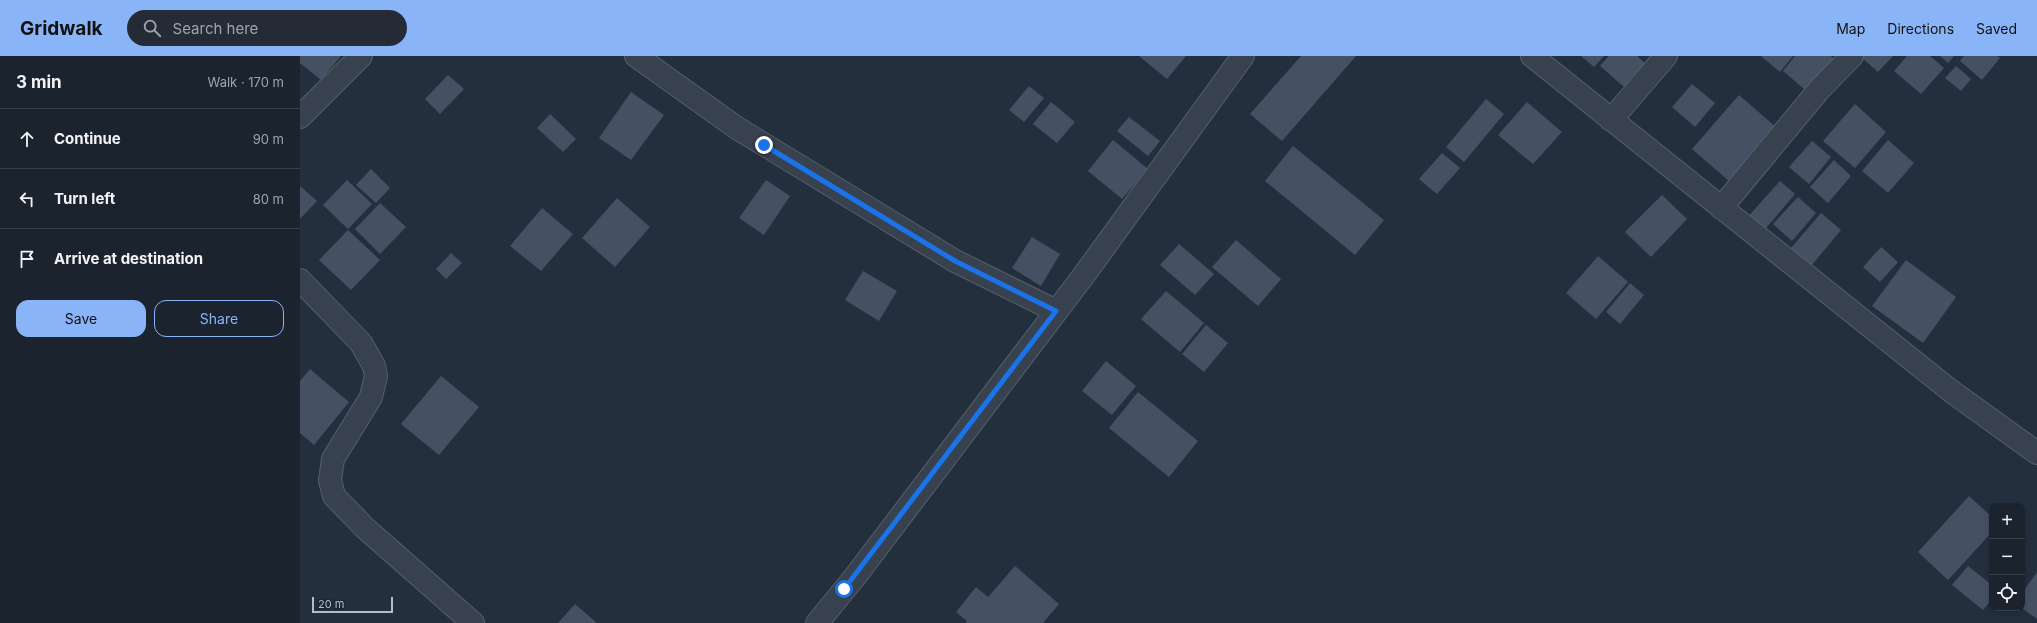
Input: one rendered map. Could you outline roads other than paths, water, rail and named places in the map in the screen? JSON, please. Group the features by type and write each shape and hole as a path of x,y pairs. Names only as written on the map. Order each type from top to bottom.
{"street":[{"path":"300,117 361,56"},
{"path":"636,56 737,128 955,261 1056,311"},
{"path":"817,623 854,578 1056,311 1242,56"},
{"path":"1532,56 1951,391 2037,453"},
{"path":"1611,120 1666,56"},
{"path":"1721,208 1818,91 1852,56"},
{"path":"300,280 360,343 374,366 376,376 371,397 334,459 330,480 334,496 365,528 473,623"}]}
